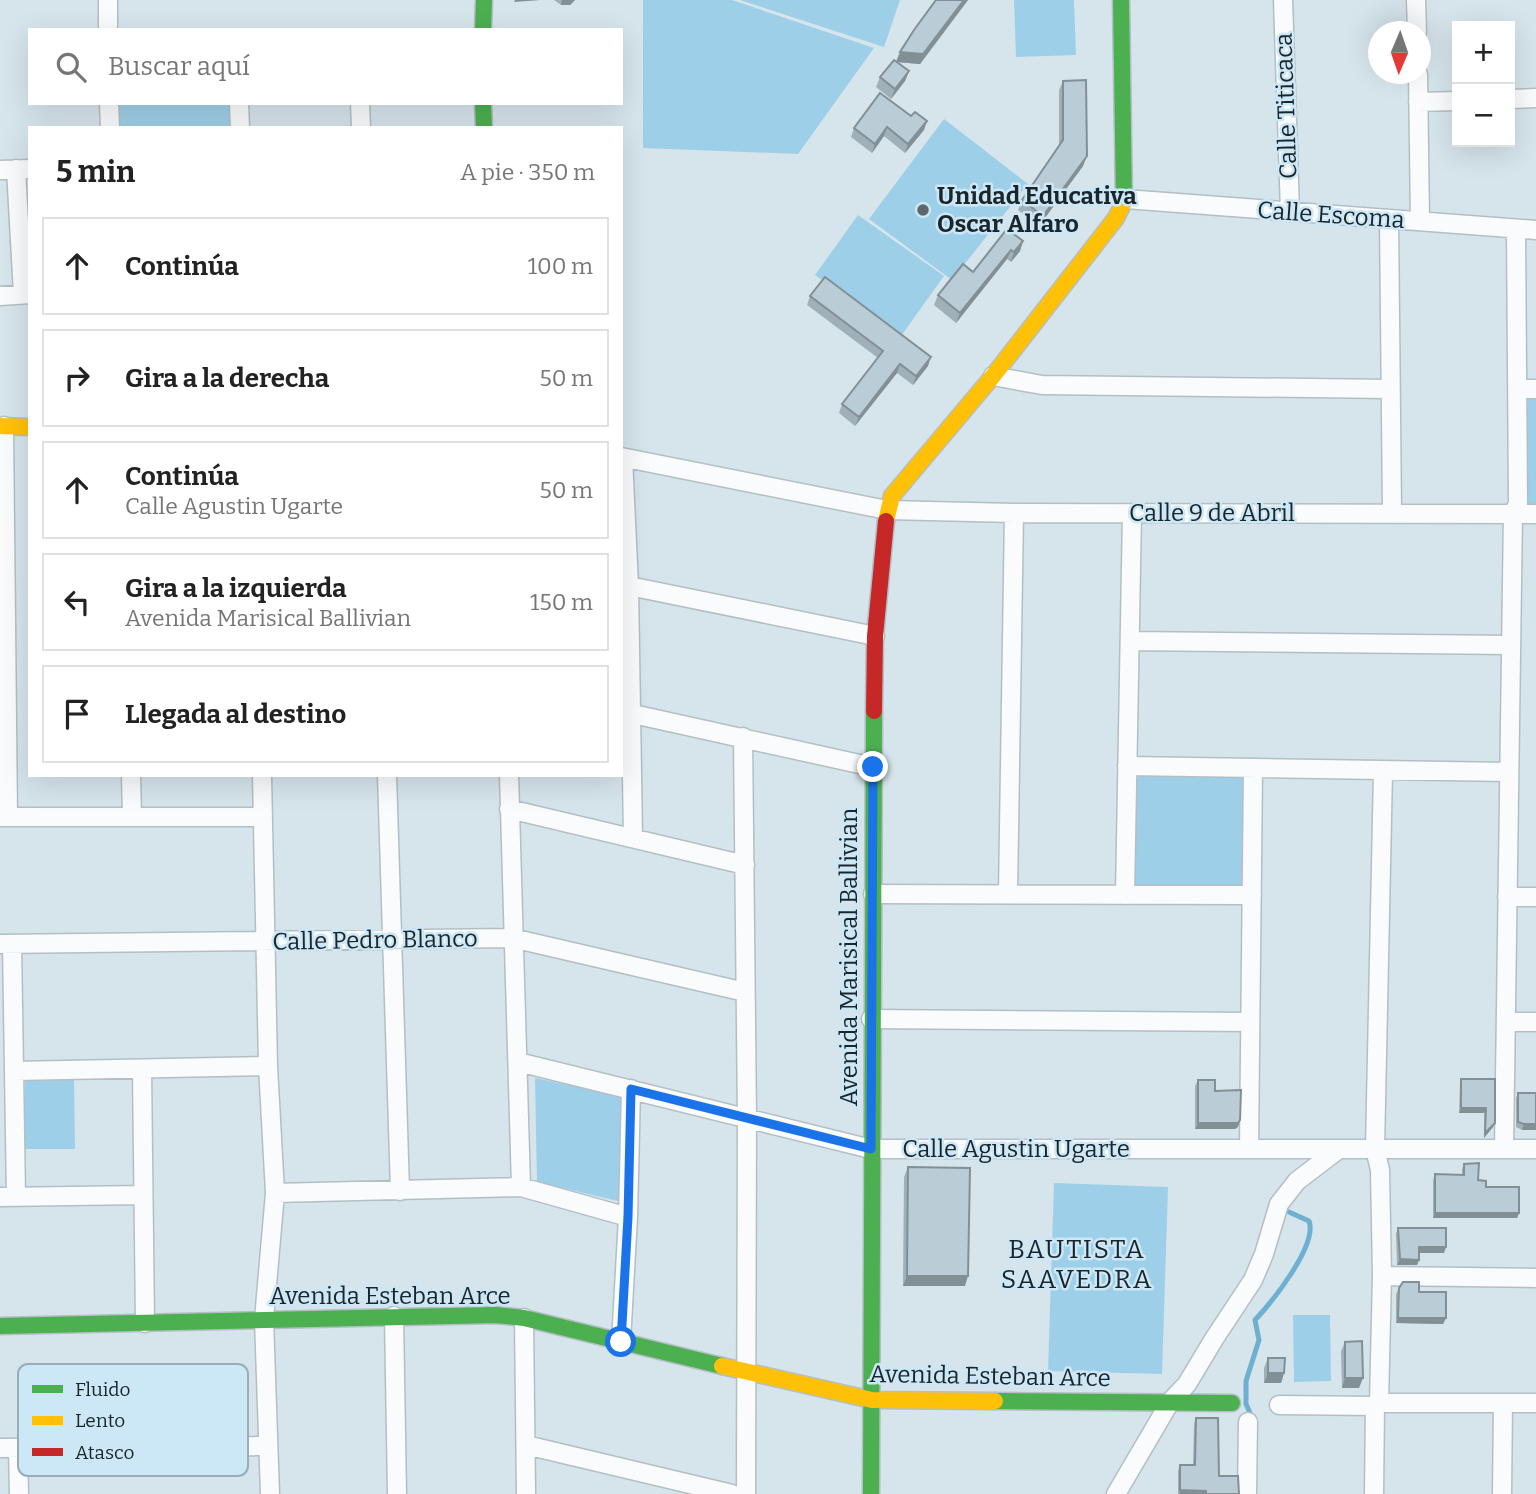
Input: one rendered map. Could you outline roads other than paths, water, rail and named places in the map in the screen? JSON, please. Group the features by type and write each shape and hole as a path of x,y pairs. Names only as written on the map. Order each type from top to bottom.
{"street":[{"path":"108,0 108,28"},
{"path":"483,28 484,0"},
{"path":"1121,0 1125,199"},
{"name":"Calle Titicaca","path":"1283,0 1290,212"},
{"path":"1416,0 1417,21"},
{"path":"1418,84 1420,221"},
{"path":"1515,99 1536,98"},
{"path":"1418,102 1452,101"},
{"path":"110,105 110,126"},
{"path":"239,105 240,126"},
{"path":"360,105 361,126"},
{"path":"483,105 484,126"},
{"path":"0,296 26,294 15,169"},
{"name":"Calle Escoma","path":"1125,199 1536,230"},
{"name":"Avenida Marisical Ballivian","path":"871,1494 871,1019 875,636 887,510 892,496 993,376 1116,218 1125,199"},
{"path":"1389,219 1392,513"},
{"path":"1504,1149 1513,513 1518,504 1527,389 1516,229"},
{"path":"993,376 1042,385 1390,389"},
{"path":"28,426 2,426 4,817 261,817"},
{"name":"Calle 9 de Abril","path":"623,457 887,510 1014,513 1536,514"},
{"path":"623,475 633,714 633,838"},
{"path":"1008,893 1014,513"},
{"path":"1125,895 1132,513"},
{"path":"629,586 875,636"},
{"path":"1130,641 1510,645"},
{"path":"633,714 873,767"},
{"path":"743,737 747,1119 746,1494"},
{"path":"1127,766 1509,772"},
{"path":"1249,1149 1253,769"},
{"path":"1374,1494 1382,1276 1380,1170 1376,1149 1383,771"},
{"path":"131,777 132,817"},
{"path":"261,777 268,1066 275,1193 264,1320 270,1494"},
{"path":"387,777 400,1191"},
{"path":"509,777 522,1188"},
{"path":"509,809 745,865"},
{"path":"873,894 1252,895"},
{"path":"1507,897 1536,897"},
{"name":"Calle Pedro Blanco","path":"6,944 512,937 745,992"},
{"path":"6,944 14,1071 8,1197 143,1195"},
{"path":"871,1019 1250,1022"},
{"path":"1506,1022 1536,1022"},
{"name":"Calle Agustin Ugarte","path":"518,1062 871,1149 1536,1149"},
{"path":"14,1071 268,1066"},
{"path":"142,1070 145,1323"},
{"path":"621,1342 631,1089"},
{"path":"1116,1494 1170,1402 1187,1384 1253,1280 1279,1204 1297,1181 1339,1149"},
{"path":"275,1193 522,1188 628,1217"},
{"path":"1382,1276 1536,1278"},
{"name":"Avenida Esteban Arce","path":"0,1326 496,1315 524,1318 746,1372 872,1399 1232,1403"},
{"path":"394,1316 397,1494"},
{"path":"524,1318 526,1494"},
{"path":"1502,1494 1503,1403"},
{"path":"1279,1405 1536,1403"},
{"path":"1247,1494 1248,1422"},
{"path":"526,1445 732,1494"},
{"path":"248,1446 268,1446"},
{"path":"9,1448 19,1494"}],"waterway":[{"path":"1250,1413 1246,1404 1246,1381 1259,1340 1255,1320 1292,1273 1307,1244 1310,1231 1309,1221 1289,1212"}],"place":[{"name":"Unidad Educativa Oscar Alfaro","path":"923,210"}],"district":[{"name":"BAUTISTA SAAVEDRA","path":"1077,1264"}]}
